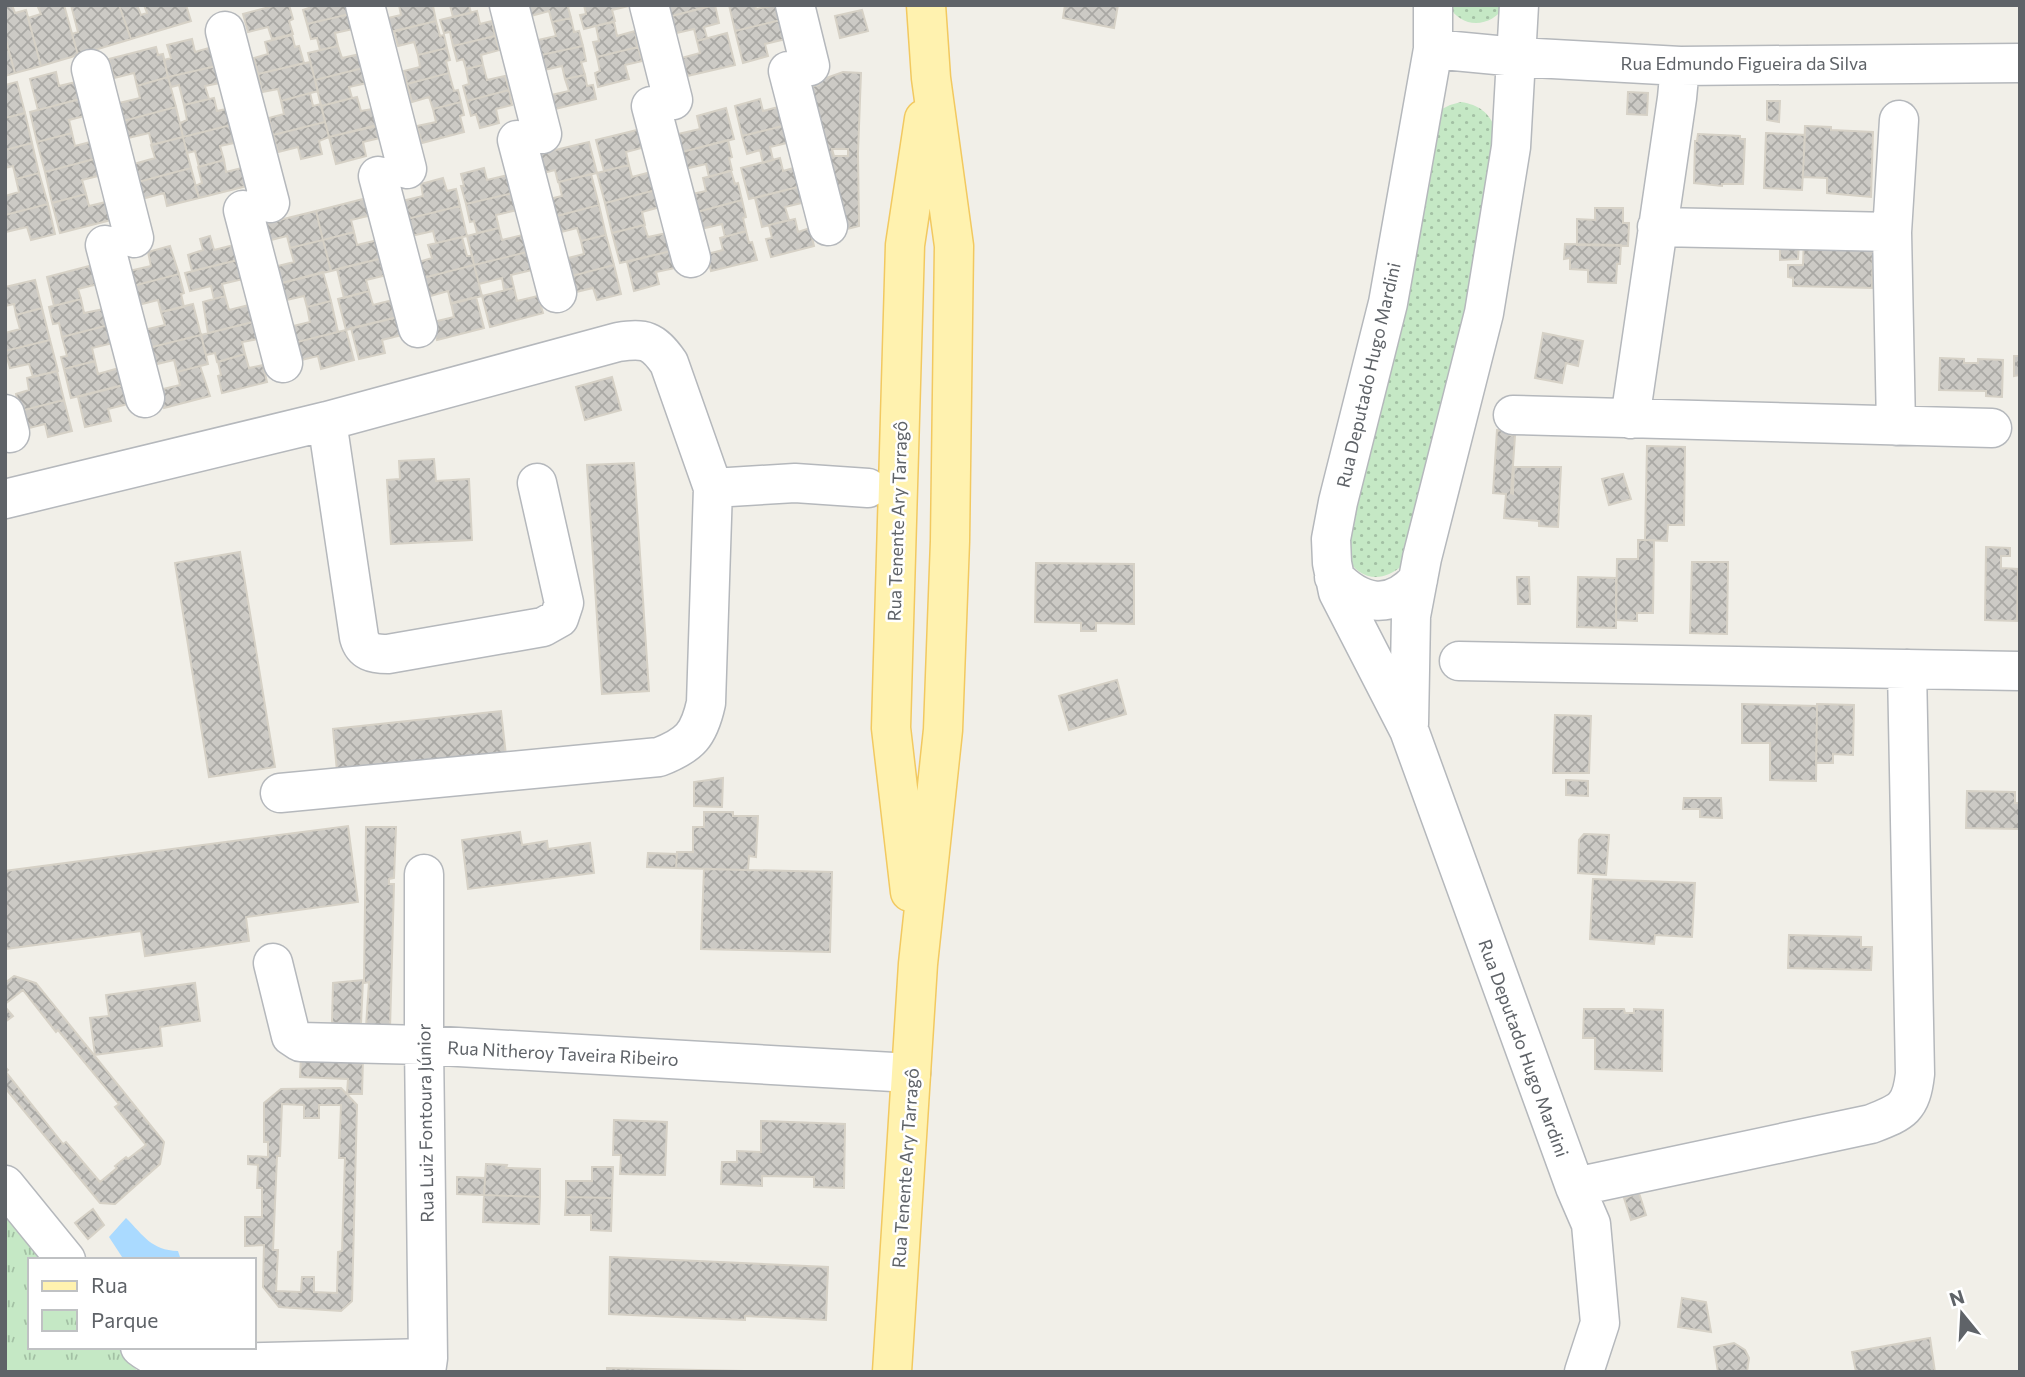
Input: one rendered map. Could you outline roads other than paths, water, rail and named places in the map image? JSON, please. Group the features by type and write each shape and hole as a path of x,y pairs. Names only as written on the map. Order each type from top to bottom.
{"main road":[{"name":"Rua Tenente Ary Tarragô","path":"892,1372 918,964 943,730 950,541 954,246 930,78 926,5"},
{"name":"Rua Tenente Ary Tarragô","path":"918,964 891,728 905,246 930,78"}],"street":[{"path":"365,5 418,328"},
{"path":"509,5 557,293"},
{"path":"649,5 662,103 691,258"},
{"path":"795,5 799,68 828,226"},
{"name":"Rua Deputado Hugo Mardini","path":"1433,5 1433,49 1388,303 1333,527 1331,539 1334,577 1338,592 1409,730 1575,1187 1591,1224 1600,1323 1584,1372"},
{"name":"Rua Deputado Hugo Mardini","path":"1409,730 1411,616 1422,558 1484,313 1511,147 1519,5"},
{"path":"225,31 283,363"},
{"name":"Rua Edmundo Figueira da Silva","path":"1433,49 1517,57 1680,66 2016,63"},
{"path":"1630,419 1680,66"},
{"path":"91,69 145,398"},
{"path":"1896,426 1892,232 1899,120"},
{"path":"1657,227 1892,232"},
{"path":"5,499 327,421 618,342 650,342 660,349 669,363 713,488 706,703 702,722 694,737 678,750 659,757 280,793"},
{"path":"1513,415 1992,428"},
{"path":"327,421 359,636 362,646 376,654 543,627 559,618 564,603 537,483"},
{"path":"713,488 795,483 868,488"},
{"path":"1334,577 1352,594 1364,600 1376,601 1388,600 1401,594 1418,580"},
{"path":"1459,660 2019,671"},
{"path":"1575,1187 1871,1124 1908,1105 1915,1074 1908,669"},
{"name":"Rua Luiz Fontoura Júnior","path":"424,874 427,1365"},
{"name":"Rua Nitheroy Taveira Ribeiro","path":"273,963 289,1032 300,1042 424,1045 911,1073"},
{"path":"5,1185 64,1258"},
{"path":"143,1349 153,1357 183,1364 427,1365"}],"water":[{"path":"126,1218 154,1245 178,1251 180,1258 123,1258 109,1237"}]}
